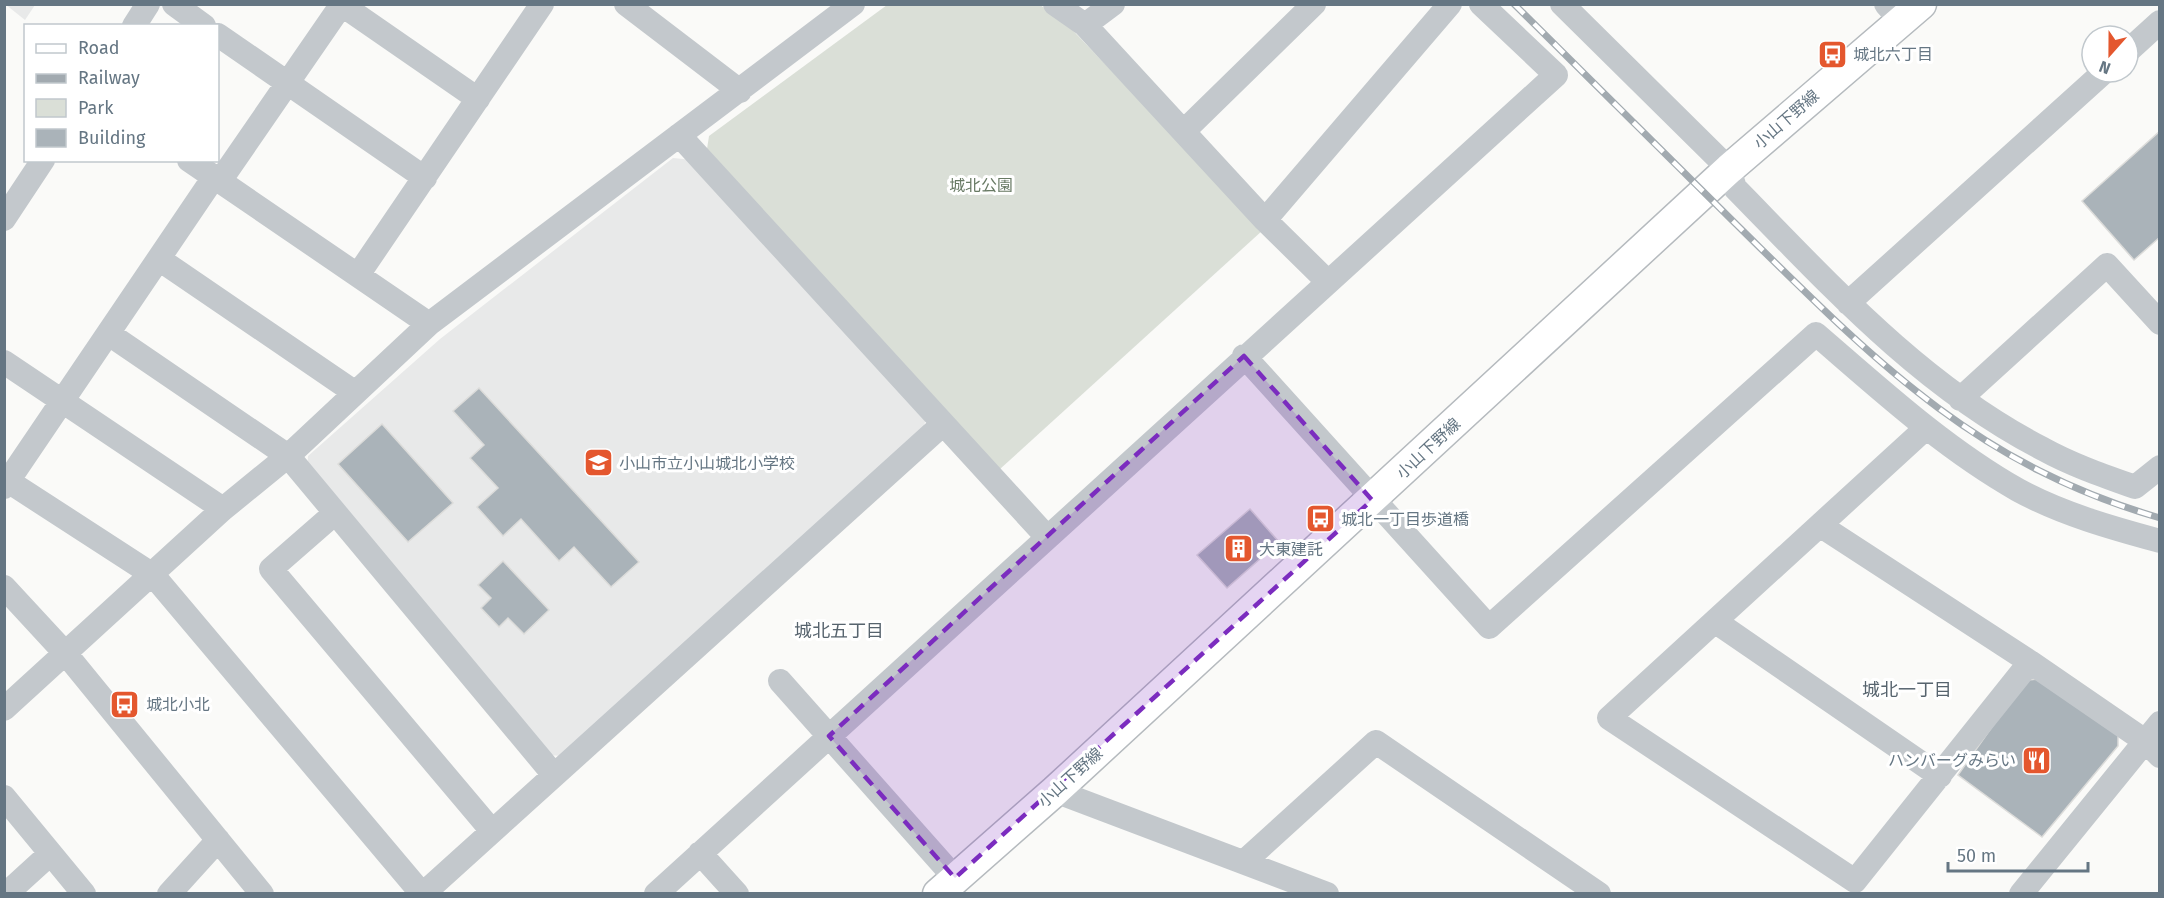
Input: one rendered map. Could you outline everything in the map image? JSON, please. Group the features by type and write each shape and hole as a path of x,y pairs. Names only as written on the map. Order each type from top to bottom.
{"main road":[{"name":"小山下野線","path":"947,886 1055,791 1729,170 1842,69 1903,10"}],"street":[{"path":"135,24 148,4"},
{"path":"174,4 201,24"},
{"path":"358,275 542,4"},
{"path":"626,4 740,91"},
{"path":"4,709 223,509 288,456 429,324 853,4"},
{"path":"1085,25 1113,4"},
{"path":"1184,131 1314,4"},
{"path":"1265,220 1450,4"},
{"path":"656,894 1244,356 1556,75 1481,4"},
{"path":"1562,4 1729,170 1735,188 1848,303 1902,354 1960,399 2044,450 2135,487 2160,467"},
{"path":"478,99 342,5 159,259 6,484 153,575 422,894 943,424"},
{"path":"1057,5 1085,25 1265,220 1328,281"},
{"path":"2140,40 2160,22"},
{"path":"219,36 425,178"},
{"path":"1848,303 2091,84"},
{"path":"679,135 1047,537"},
{"path":"4,219 42,162"},
{"path":"192,162 429,324"},
{"path":"159,259 354,392"},
{"path":"1960,399 2107,265 2155,308"},
{"path":"108,334 288,456 334,514 554,775"},
{"path":"1244,356 1489,627 1816,334 1926,428 1972,462 2021,491 2100,525 2160,541"},
{"path":"4,362 223,509"},
{"path":"1926,428 1609,718 1856,881 2030,662"},
{"path":"334,514 271,569 492,831"},
{"path":"1821,526 2155,740 2021,894"},
{"path":"4,587 66,654 262,894"},
{"path":"1716,622 1940,776"},
{"path":"780,681 829,736 947,886"},
{"path":"1245,861 1376,742 1589,891"},
{"path":"1055,791 1245,861 1327,894"},
{"path":"4,797 84,894"},
{"path":"169,894 218,840"},
{"path":"700,853 737,894"},
{"path":"6,894 50,854"}],"highlighted area":[{"path":"1244,356 1372,500 955,878 829,736"}],"shaded area":[{"path":"5,4 35,4 35,5 25,20"},
{"name":"小山市立小山城北小学校","path":"673,158 693,160 926,417 923,431 562,756 548,755 307,470 308,456 440,339"}],"green space":[{"name":"城北公園","path":"887,5 1040,5 1063,20 1263,230 1000,469 707,149 709,136"}],"building":[{"path":"2160,131 2160,237 2134,260 2082,201"},
{"path":"479,388 639,562 611,587 574,547 559,561 521,519 503,536 477,507 498,488 470,458 484,445 453,411"},
{"path":"382,424 453,503 408,542 338,464"},
{"name":"大東建託","path":"1250,509 1279,542 1227,588 1197,555"},
{"path":"503,561 549,610 524,634 508,618 499,627 481,608 491,598 478,585"},
{"name":"ハンバーグみらい","path":"2042,679 2118,731 2118,746 2042,837 1958,775 2025,680"}],"railway":[{"path":"1514,4 1836,321 1930,402 1980,437 2035,468 2094,495 2160,518"}],"place":[{"name":"城北六丁目","path":"1832,54"},
{"name":"小山市立小山城北小学校","path":"598,463"},
{"name":"城北一丁目歩道橋","path":"1320,519"},
{"name":"大東建託","path":"1238,549"},
{"name":"城北小北","path":"125,704"},
{"name":"ハンバーグみらい","path":"2037,760"}],"district":[{"name":"城北五丁目","path":"839,631"},
{"name":"城北一丁目","path":"1907,690"}]}
